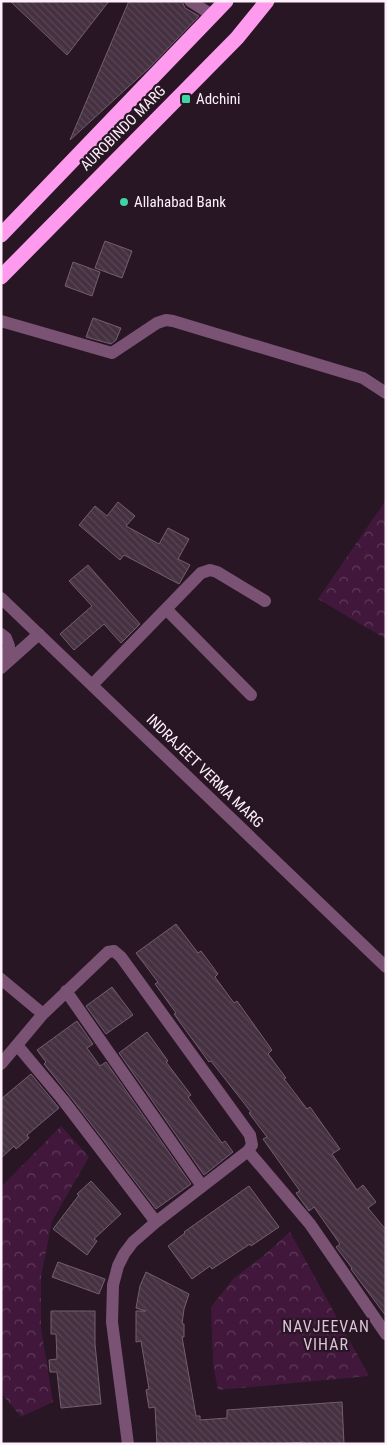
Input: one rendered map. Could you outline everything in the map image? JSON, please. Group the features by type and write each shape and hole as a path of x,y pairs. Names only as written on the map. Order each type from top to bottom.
{"highway":[{"name":"AUROBINDO MARG","path":"1,235 226,1"},
{"name":"AUROBINDO MARG","path":"1,276 237,38 268,1"}],"street":[{"path":"190,1 212,15"},
{"path":"1,321 112,353 157,323 166,320 173,321 362,378 386,393"},
{"path":"92,685 201,572 210,570 217,572 264,601"},
{"name":"INDRAJEET VERMA MARG","path":"1,598 386,967"},
{"path":"166,609 251,696"},
{"path":"1,634 6,638 9,646 7,652 1,657"},
{"path":"1,668 40,634"},
{"path":"1,1064 43,1014 108,952 114,951 119,954 250,1135 252,1145 248,1151 133,1242 118,1266 113,1286 112,1322 128,1444"},
{"path":"1,979 43,1014"},
{"path":"66,991 202,1186"},
{"path":"18,1045 63,1100 156,1222"},
{"path":"248,1151 310,1224 386,1334"}],"green space":[{"path":"386,500 386,639 318,599"},
{"path":"61,1126 89,1157 52,1221 41,1277 41,1328 53,1402 21,1417 1,1393 1,1187"},
{"path":"290,1232 369,1376 218,1390 213,1364 211,1307 234,1278"}],"building":[{"path":"10,1 109,1 67,55"},
{"path":"129,1 182,1 185,8 199,16 149,68 70,140"},
{"path":"105,241 132,251 122,278 95,268"},
{"path":"73,262 100,272 92,296 65,286"},
{"path":"93,318 121,328 116,340 111,344 86,337"},
{"path":"118,502 135,516 126,526 159,544 168,528 189,539 178,559 190,565 179,584 124,555 120,560 79,525 95,506 107,516"},
{"path":"88,565 140,624 121,643 104,624 74,650 60,634 92,606 69,581"},
{"path":"176,924 198,953 201,951 218,974 215,977 234,1003 237,1001 272,1050 268,1054 286,1078 284,1079 307,1109 310,1107 340,1149 332,1154 357,1190 363,1185 376,1202 368,1208 386,1230 386,1316 336,1247 340,1244 314,1207 309,1211 296,1193 300,1191 263,1139 267,1137 249,1113 251,1112 211,1061 209,1062 187,1032 155,984 158,982 136,953"},
{"path":"112,987 133,1015 106,1034 86,1006"},
{"path":"77,1021 93,1044 87,1048 100,1066 106,1062 191,1184 156,1209 44,1064 46,1062 37,1050"},
{"path":"147,1032 168,1061 166,1062 191,1095 188,1097 222,1143 225,1141 233,1152 204,1175 119,1053"},
{"path":"31,1074 59,1108 27,1135 29,1138 16,1149 14,1146 1,1158 1,1099"},
{"path":"91,1181 121,1214 94,1239 97,1241 87,1255 53,1229 79,1195 77,1194"},
{"path":"249,1186 279,1227 251,1246 250,1244 212,1269 210,1266 192,1279 168,1246 184,1232"},
{"path":"58,1262 105,1279 99,1294 52,1277"},
{"path":"146,1272 189,1294 184,1309 182,1324 184,1324 184,1337 182,1337 196,1416 200,1416 200,1420 227,1418 227,1410 342,1402 344,1444 305,1444 304,1442 279,1444 157,1444 155,1407 149,1408 146,1390 149,1389 141,1341 136,1342 136,1311 146,1311 136,1308 140,1286"},
{"path":"51,1311 95,1311 95,1344 101,1404 61,1408 57,1372 50,1372 49,1360 57,1359 56,1334 51,1334"}],"place":[{"name":"Adchini","path":"186,99"},
{"name":"Allahabad Bank","path":"124,202"}],"district":[{"name":"NAVJEEVAN VIHAR","path":"326,1335"}]}
